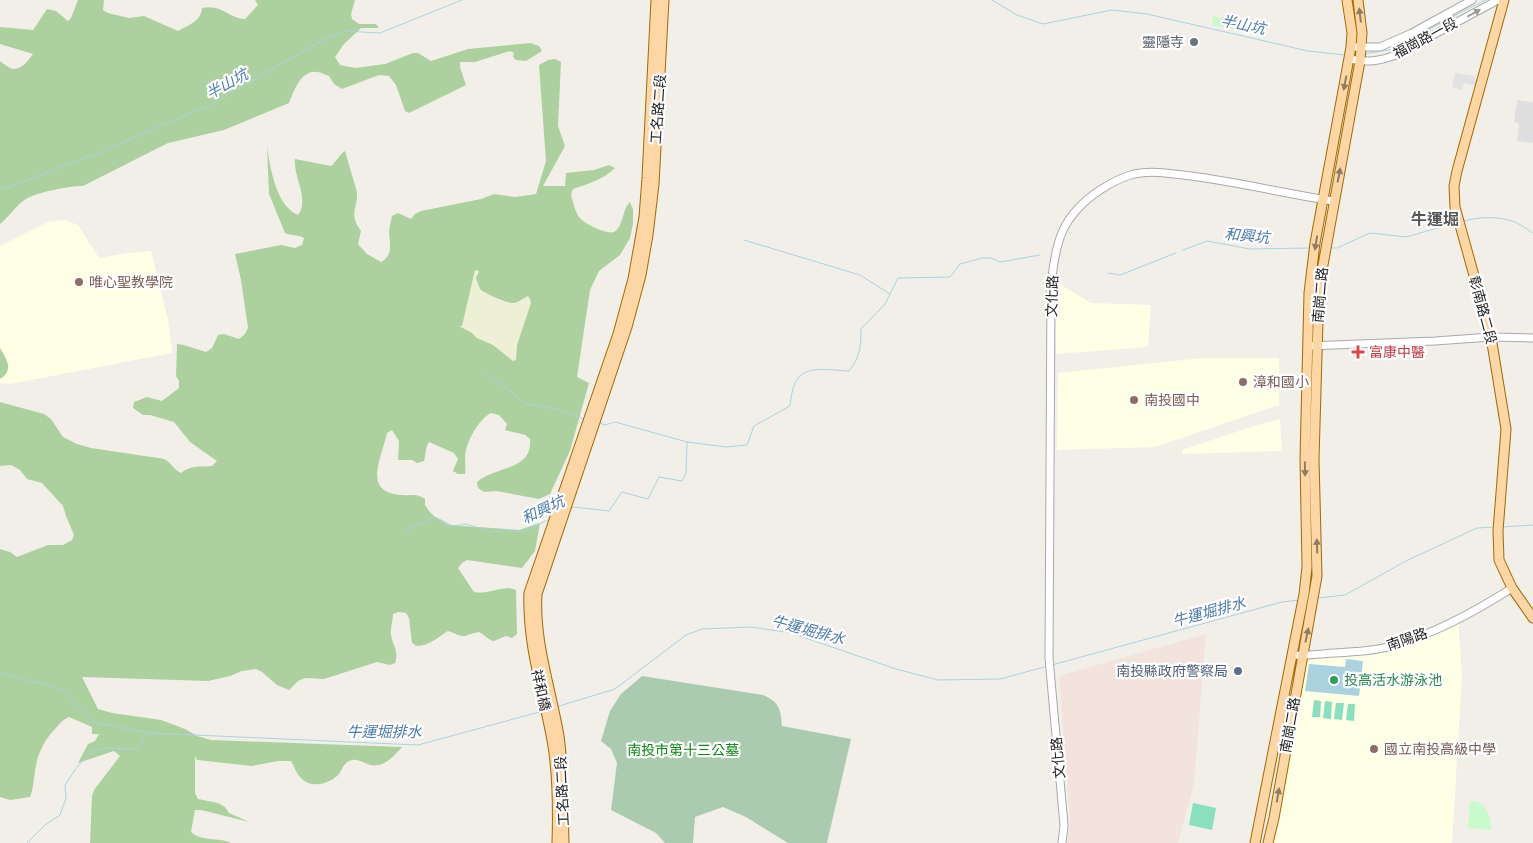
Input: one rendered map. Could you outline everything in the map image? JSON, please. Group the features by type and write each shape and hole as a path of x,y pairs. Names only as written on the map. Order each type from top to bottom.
{"main road":[{"name":"工名路二段","path":"647,218 647,178 656,0"},
{"name":"工名路二段","path":"647,218 664,0"},
{"name":"南崗二路","path":"1255,843 1301,610 1307,567 1312,345 1309,292 1315,243 1350,59 1352,33 1347,0"},
{"name":"南崗二路","path":"1312,345 1319,287 1360,61 1361,14 1358,0"},
{"name":"彰南路二段","path":"1504,0 1456,171 1454,196 1459,222 1491,337 1506,429 1498,528 1499,560 1512,588 1533,618"},
{"name":"祥和橋","path":"556,740 535,637 537,594 563,501 630,317 641,274 647,218"},
{"name":"南崗二路","path":"1268,843 1315,594 1318,562 1314,459 1310,420"},
{"name":"工名路二段","path":"556,740 557,843"},
{"name":"工名路二段","path":"556,740 564,795 564,843"}],"street":[{"name":"福崗路一段","path":"1351,47 1380,47 1388,44 1472,0"},
{"name":"福崗路一段","path":"1350,59 1360,61 1379,60 1396,55 1498,0"},
{"name":"文化路","path":"1062,843 1064,824 1052,673 1049,658 1051,287 1061,234 1069,219 1083,203 1111,183 1136,174 1153,172 1213,179 1334,201"},
{"path":"1312,345 1491,337 1533,338"},
{"name":"南陽路","path":"1292,655 1302,656 1344,652 1394,645 1459,618 1512,588"}],"shaded area":[{"path":"1455,73 1474,76 1478,86 1464,83 1462,90 1452,87"},
{"path":"1517,100 1533,102 1533,143 1517,141 1519,123 1514,122"},
{"name":"唯心聖教學院","path":"64,220 78,225 99,258 151,251 168,320 172,353 10,384 0,383 0,246 48,222"},
{"path":"475,270 479,271 476,275 478,286 494,298 512,303 528,296 530,299 531,303 517,345 516,360 513,361 493,345 477,338 458,325 461,326"},
{"path":"1056,282 1091,303 1151,305 1148,347 1056,354"},
{"name":"南投國中","path":"1203,358 1279,358 1279,405 1155,447 1057,450 1058,373"},
{"name":"漳和國小","path":"1280,419 1282,451 1183,454 1182,450"},
{"name":"國立南投高級中學","path":"1458,620 1462,675 1452,843 1273,843 1307,660 1391,651"},
{"path":"1206,634 1194,784 1178,843 1067,843 1070,821 1059,676"}],"green space":[{"path":"78,0 104,0 103,10 108,13 129,18 144,16 178,31 197,19 202,8 215,8 234,17 245,19 258,5 255,0 355,0 351,14 352,19 359,24 376,24 379,28 361,28 344,44 335,57 340,65 355,68 385,64 413,53 418,53 431,61 468,49 530,43 539,46 542,51 526,61 516,60 513,57 514,53 510,51 475,62 460,62 466,85 409,113 405,111 396,85 389,76 379,75 342,89 334,84 329,76 318,72 311,72 299,82 289,103 224,130 168,143 83,186 54,190 31,196 19,204 0,224 0,61 14,69 23,65 33,54 0,44 0,27 33,30 47,9 56,11 68,21"},
{"path":"1213,16 1247,26 1245,32 1212,25"},
{"path":"555,59 561,62 558,126 565,146 543,186 565,186 566,173 594,170 609,165 615,168 596,181 573,189 571,195 578,215 590,225 601,230 614,232 620,226 627,205 630,202 633,209 633,224 630,238 620,255 599,271 590,290 577,377 589,383 570,451 550,494 539,499 496,491 484,492 478,488 477,482 526,457 530,439 525,435 505,430 507,424 499,415 491,413 477,426 470,438 465,457 465,474 458,474 453,471 458,459 454,453 429,442 424,461 417,463 412,460 398,460 399,441 392,430 387,433 377,472 378,481 382,488 389,493 422,497 425,499 425,505 429,511 449,525 519,530 540,523 535,551 522,568 467,560 458,568 474,592 480,593 506,588 516,590 517,634 512,638 506,636 494,641 479,632 464,636 448,631 429,643 417,646 412,643 409,618 406,613 399,612 393,614 391,630 396,652 395,663 390,665 377,662 324,679 305,678 298,681 289,690 277,685 256,669 208,681 82,677 98,709 112,713 161,720 211,740 402,747 396,754 380,765 370,765 357,760 349,761 339,774 326,783 320,784 310,783 301,778 291,761 278,761 252,766 197,760 195,756 195,793 198,799 218,803 225,807 229,813 249,822 195,810 191,832 200,837 232,843 90,843 92,796 94,790 120,756 114,751 78,763 88,744 95,741 99,734 92,734 92,727 69,717 62,721 42,746 36,764 30,797 10,800 0,797 0,549 10,552 17,557 48,545 63,545 72,540 74,535 63,506 42,483 27,479 20,470 11,465 0,466 0,402 44,414 51,419 63,437 77,444 91,448 162,458 181,473 192,468 212,466 217,461 190,442 174,422 150,415 143,415 133,408 134,402 147,397 162,401 179,388 179,381 176,376 177,344 206,352 212,348 218,335 224,334 239,339 245,334 248,328 235,254 281,245 295,248 302,245 304,238 285,233 269,194 267,146 272,175 279,195 290,210 298,215 301,209 302,195 296,173 295,159 331,166 345,151 357,192 354,215 361,231 358,244 367,254 381,262 389,253 389,231 392,216 398,213 411,219 421,211 481,199 494,194 515,197 536,194 546,161 539,65 548,60","holes":["475,270 479,271 476,278 480,289 486,293 510,303 517,302 528,296 530,299 531,303 517,345 516,360 513,361 493,345 477,338 459,326 462,326"]},
{"path":"0,348 7,361 8,369 0,379"},
{"name":"南投市第十三公墓","path":"642,676 763,695 776,703 781,715 782,726 851,739 827,843 788,843 746,817 723,807 695,817 693,843 665,843 656,833 611,810 617,763 611,749 601,741 610,711 621,694"},
{"path":"1314,700 1321,701 1320,717 1312,717"},
{"path":"1325,701 1332,702 1331,719 1323,718"},
{"path":"1336,703 1344,703 1342,720 1334,719"},
{"path":"1348,704 1355,704 1354,721 1346,720"},
{"path":"1474,801 1483,805 1488,812 1491,830 1468,828 1470,803"},
{"path":"1193,803 1216,808 1212,830 1189,825"}],"water":[{"name":"投高活水游泳池","path":"1346,659 1363,661 1359,696 1305,691 1309,664 1345,667"}],"waterway":[{"name":"半山坑","path":"0,189 103,151 214,103 319,42 345,31 380,33 462,0"},
{"name":"半山坑","path":"992,0 1017,15 1043,24 1112,10 1147,14 1308,51 1345,55"},
{"name":"半山坑","path":"1364,54 1389,50 1485,0"},
{"name":"和興坑","path":"1464,221 1482,218 1501,218 1515,222 1533,233"},
{"name":"和興坑","path":"1330,248 1337,248 1370,233 1406,237 1455,223"},
{"path":"744,240 860,275 890,294"},
{"name":"和興坑","path":"1183,250 1207,241 1250,249 1310,248"},
{"name":"和興坑","path":"1108,273 1120,275 1176,253"},
{"name":"和興坑","path":"599,423 605,425 615,422 687,442 726,447 747,445 754,426 790,406 793,388 799,377 812,370 849,371 856,361 859,351 861,329 885,304 898,278 950,277 960,264 982,258 991,258 1000,262 1040,255"},
{"path":"484,374 508,389 526,404 561,410 586,420"},
{"name":"和興坑","path":"569,509 574,507 609,511 622,492 648,499 659,477 682,481 686,473 687,442"},
{"name":"和興坑","path":"403,531 435,517 453,526 467,524 490,532 507,530 522,532 550,519"},
{"name":"牛運堀排水","path":"1502,527 1533,525"},
{"name":"牛運堀排水","path":"1318,598 1345,595 1406,561 1477,528 1495,527"},
{"name":"牛運堀排水","path":"1052,665 1282,602 1299,600"},
{"name":"牛運堀排水","path":"556,707 615,689 686,635 702,629 751,627 791,633 896,669 938,680 1000,679 1048,666"},
{"name":"牛運堀排水","path":"0,673 61,689 93,722 150,733 418,745 543,711"},
{"path":"27,843 45,825 60,815 66,798 65,785 77,767 92,751 105,748 137,749 146,734"}],"place":[{"name":"靈隱寺","path":"1194,42"},
{"name":"唯心聖教學院","path":"79,282"},
{"name":"富康中醫","path":"1358,352"},
{"name":"漳和國小","path":"1243,382"},
{"name":"南投國中","path":"1134,400"},
{"name":"南投縣政府警察局","path":"1238,671"},
{"name":"投高活水游泳池","path":"1334,680"},
{"name":"國立南投高級中學","path":"1374,749"}],"district":[{"name":"牛運堀","path":"1435,219"}]}
